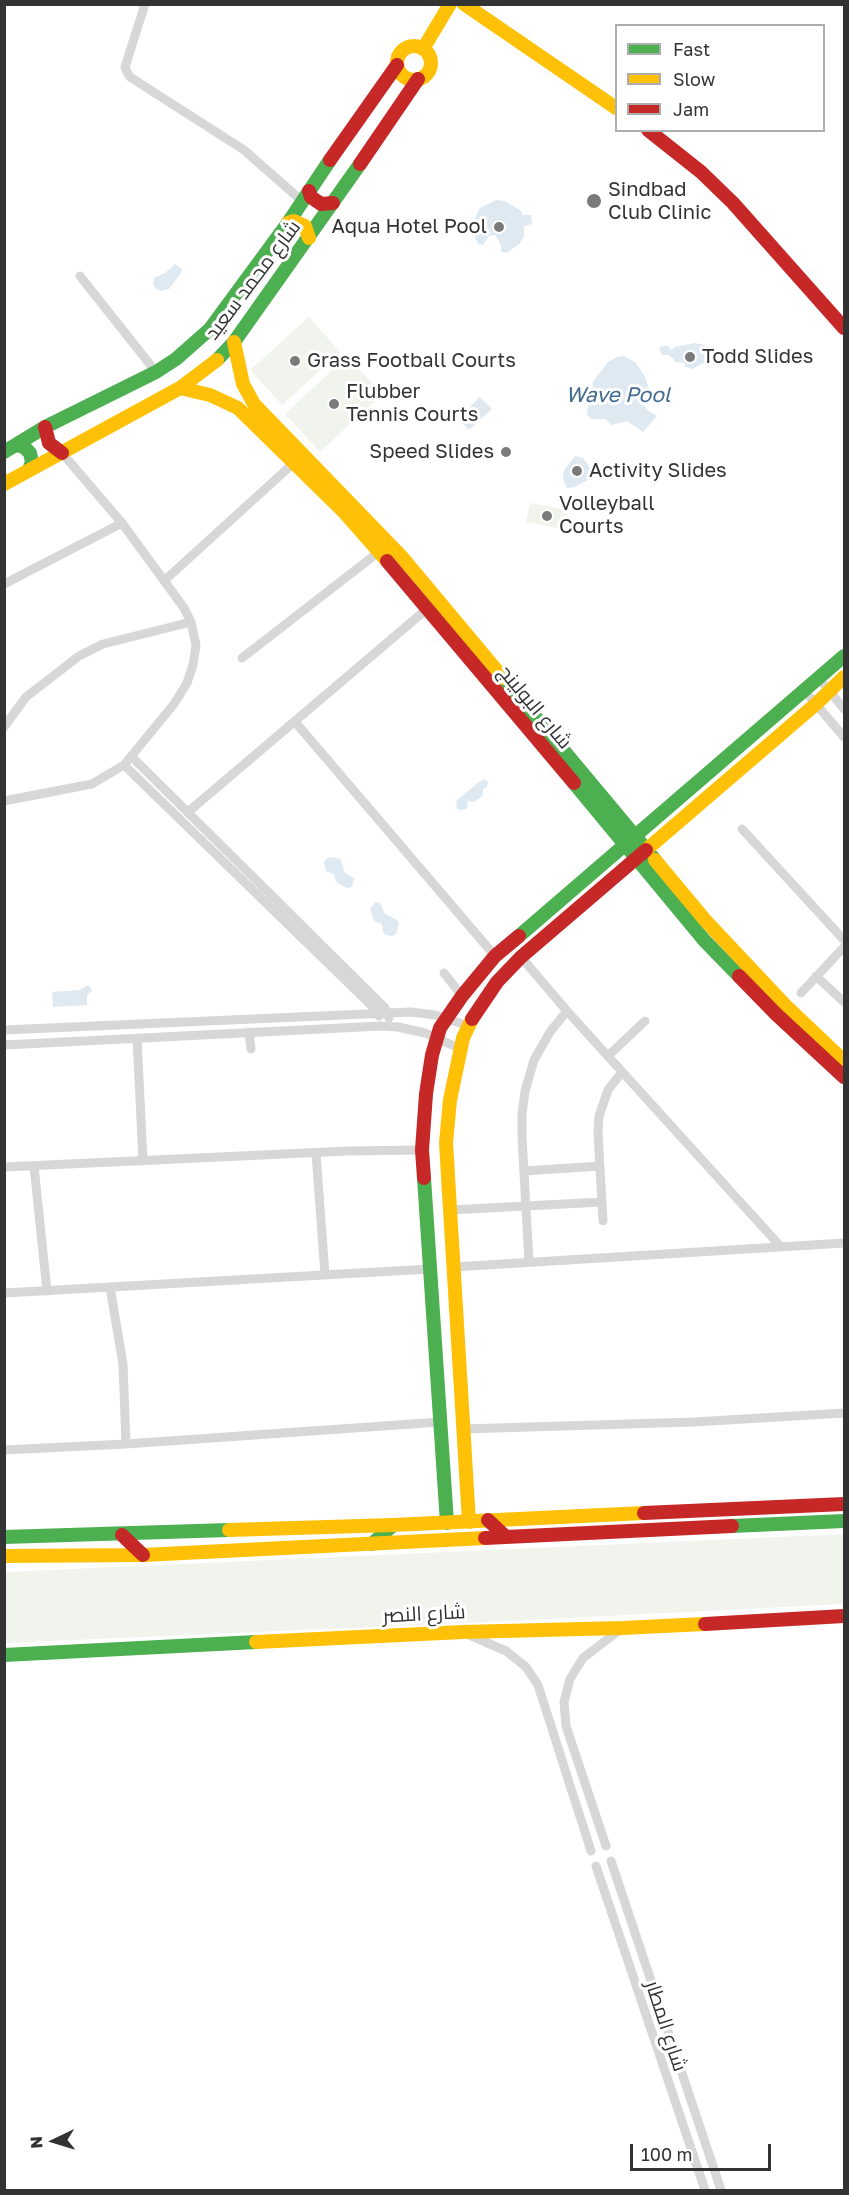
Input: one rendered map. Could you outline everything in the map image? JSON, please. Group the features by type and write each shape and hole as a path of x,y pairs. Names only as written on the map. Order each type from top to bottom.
{"street":[{"path":"145,4 125,67 130,76 244,150 306,196 321,204 333,203"},
{"path":"423,49 450,4"},
{"path":"464,4 615,107"},
{"path":"414,46 423,49 429,56 430,66 426,74 418,79 404,76 397,65 399,55 405,48 414,46"},
{"name":"شارع محمد سعيد","path":"10,448 45,427 156,372 194,345 210,329 288,223 397,65"},
{"name":"شارع محمد سعيد","path":"4,484 180,388 220,357 234,342 309,238 418,79"},
{"path":"651,132 701,172 733,203 844,328"},
{"path":"288,223 300,222 305,226 309,238"},
{"path":"80,276 156,372"},
{"name":"شارع البولينج","path":"234,342 243,384 248,396 298,459 428,609 477,657 493,664 630,842"},
{"name":"شارع البولينج","path":"180,388 210,395 238,408 298,459 401,556 477,657 482,673 640,854 704,940 781,1009 844,1061"},
{"path":"4,801 92,784 124,765 174,704 187,683 196,645 192,622 165,580 122,523 62,453 49,443 45,427"},
{"path":"10,448 24,447 30,453 32,462 29,470"},
{"path":"165,580 298,459"},
{"path":"4,584 122,523"},
{"path":"242,658 380,551"},
{"path":"189,812 428,609"},
{"path":"4,727 26,697 79,656 103,645 192,622"},
{"path":"447,1523 422,1150 426,1094 432,1055 440,1028 462,996 495,956 844,656"},
{"path":"482,673 493,664"},
{"path":"469,1522 446,1143 450,1100 461,1049 473,1016 497,982 521,957 816,704 844,677"},
{"path":"819,678 844,709"},
{"path":"804,690 844,737"},
{"path":"296,723 495,956"},
{"path":"132,756 385,1008 383,1013 386,1026"},
{"path":"124,765 383,1013"},
{"path":"742,829 844,940"},
{"path":"252,890 259,881"},
{"path":"801,993 844,947"},
{"path":"521,957 781,1247"},
{"path":"444,973 462,996"},
{"path":"816,976 844,1002"},
{"name":"شارع البولينج","path":"781,1009 844,1077"},
{"path":"529,1262 522,1114 525,1091 534,1060 550,1032 567,1011"},
{"path":"4,1030 383,1013 423,1013 469,1026"},
{"path":"608,1056 645,1021"},
{"path":"4,1045 386,1026 413,1029 438,1037 461,1049"},
{"path":"249,1032 251,1049"},
{"path":"136,1038 143,1161"},
{"path":"603,1221 599,1116 608,1090 622,1072"},
{"path":"4,1167 422,1150"},
{"path":"316,1153 326,1275"},
{"path":"34,1166 47,1291"},
{"path":"524,1171 600,1166"},
{"path":"450,1210 602,1202"},
{"path":"454,1267 844,1243"},
{"path":"4,1293 430,1269"},
{"path":"110,1287 123,1365 126,1444"},
{"path":"464,1429 694,1422 844,1413"},
{"path":"4,1450 126,1444 440,1422"},
{"path":"445,1494 456,1497 467,1492"},
{"path":"4,1537 447,1523 844,1504"},
{"path":"488,1520 506,1537"},
{"path":"4,1556 143,1555 844,1521"},
{"path":"372,1544 393,1525"},
{"path":"122,1535 143,1555"},
{"name":"شارع النصر","path":"4,1655 844,1616"},
{"path":"606,1846 566,1726 564,1702 570,1679 583,1658 622,1628"},
{"path":"463,1632 506,1651 526,1667 538,1685 591,1851"},
{"path":"573,1791 586,1786"},
{"name":"شارع المطار","path":"611,1861 721,2190"},
{"name":"شارع المطار","path":"596,1866 705,2190"},
{"path":"619,1935 634,1929"}],"shaded area":[{"name":"Grass Football Courts","path":"309,317 340,352 282,405 250,370"},
{"name":"Flubber Tennis Courts","path":"347,356 382,394 320,452 285,414"},
{"name":"Volleyball Courts","path":"530,503 568,510 564,529 526,522"},
{"path":"844,1534 844,1604 5,1643 5,1572"}],"water":[{"name":"Aqua Hotel Pool","path":"496,200 505,201 520,210 523,215 531,215 532,224 524,226 524,237 507,253 501,252 501,245 495,235 489,236 483,245 478,244 475,237 475,218 480,208"},
{"path":"175,264 183,270 169,289 161,291 156,289 153,284 154,278 165,273"},
{"name":"Todd Slides","path":"695,343 704,345 709,350 710,356 707,361 692,369 685,367 685,363 675,362 668,355 662,355 659,349 661,346 668,346 671,350"},
{"name":"Wave Pool","path":"624,356 636,363 645,377 648,386 644,404 647,410 657,416 643,432 627,421 611,425 606,419 592,419 587,415 593,382 608,362"},
{"path":"480,397 492,409 469,430 458,418"},
{"name":"Activity Slides","path":"575,456 583,458 592,472 590,479 575,487 567,488 563,479 564,470"},
{"path":"485,779 488,782 487,787 483,789 483,795 474,802 468,801 467,809 457,809 456,801"},
{"path":"331,857 341,859 344,872 354,878 352,887 347,888 339,884 334,874 326,871 324,862"},
{"path":"375,902 380,903 385,914 397,920 399,924 396,934 386,935 382,924 374,921 370,909"},
{"path":"90,986 92,991 87,995 87,1005 53,1007 52,992 80,990"}],"traffic: fast":[{"path":"4,452 45,427 156,372 176,359 210,329 288,223 330,160"},
{"path":"217,360 234,342 360,164"},
{"path":"16,445 24,447 30,453 32,462 29,470"},
{"path":"519,936 844,656"},
{"path":"503,678 655,860"},
{"path":"574,783 704,940 739,976"},
{"path":"424,1178 447,1523"},
{"path":"732,1526 844,1521"},
{"path":"372,1544 393,1525"},
{"path":"4,1537 229,1530"},
{"path":"4,1655 256,1642"}],"traffic: slow":[{"path":"423,49 450,4"},
{"path":"464,4 615,107"},
{"path":"414,46 426,51 431,63 426,75 414,80 402,75 397,63 402,51 414,46"},
{"path":"288,223 294,221 305,226 309,238"},
{"path":"234,342 243,384 254,404 401,556 503,678"},
{"path":"4,484 180,388 217,360"},
{"path":"180,388 210,395 238,408 343,511 387,561"},
{"path":"646,850 816,704 844,677"},
{"path":"655,860 705,920 785,1005 844,1061"},
{"path":"469,1522 446,1143 450,1100 463,1038 472,1019"},
{"path":"229,1530 644,1513"},
{"path":"4,1556 143,1555 485,1538"},
{"path":"256,1642 705,1624"}],"traffic: jam":[{"path":"330,160 397,65"},
{"path":"360,164 418,79"},
{"path":"651,132 701,172 733,203 844,328"},
{"path":"309,191 311,197 321,204 333,203"},
{"path":"45,427 49,443 62,453"},
{"path":"387,561 574,783"},
{"path":"472,1019 497,982 521,957 646,850"},
{"path":"424,1178 422,1150 426,1094 432,1055 440,1028 462,996 495,956 519,936"},
{"path":"739,976 844,1077"},
{"path":"644,1513 844,1504"},
{"path":"488,1520 506,1537"},
{"path":"485,1538 732,1526"},
{"path":"122,1535 143,1555"},
{"path":"705,1624 844,1616"}],"place":[{"name":"Sindbad Club Clinic","path":"594,201"},
{"name":"Aqua Hotel Pool","path":"499,227"},
{"name":"Todd Slides","path":"690,357"},
{"name":"Grass Football Courts","path":"295,361"},
{"name":"Flubber Tennis Courts","path":"334,404"},
{"name":"Speed Slides","path":"506,452"},
{"name":"Activity Slides","path":"577,471"},
{"name":"Volleyball Courts","path":"547,516"}]}
